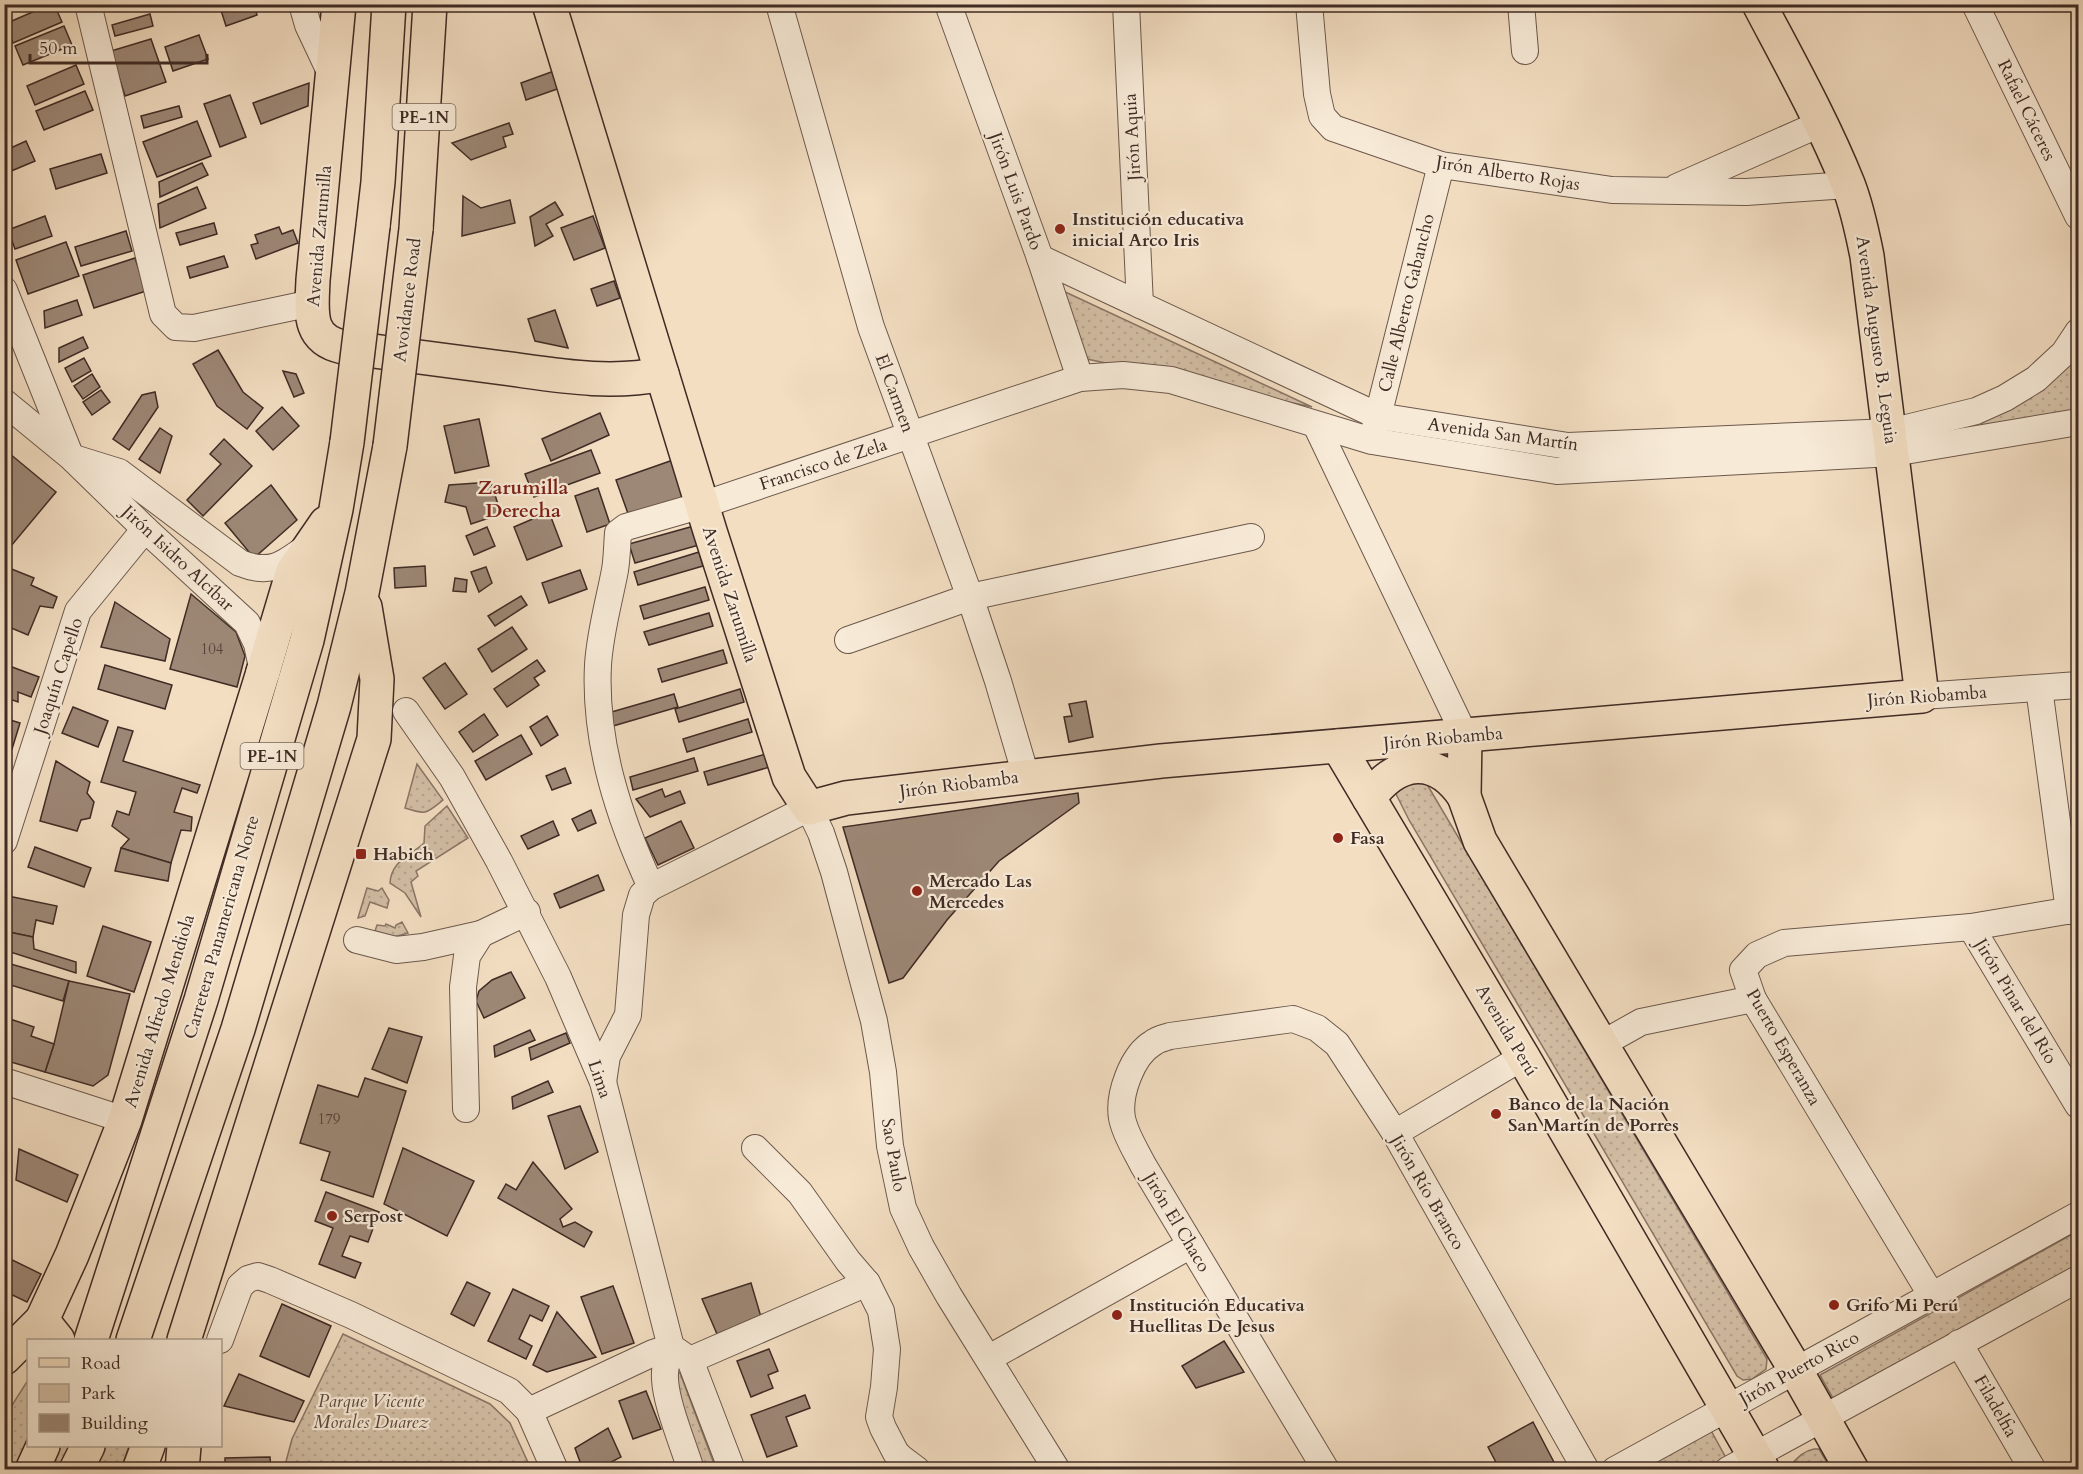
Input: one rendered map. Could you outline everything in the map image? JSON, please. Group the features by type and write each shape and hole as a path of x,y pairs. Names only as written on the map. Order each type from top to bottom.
{"main road":[{"name":"Avenida Zarumilla","path":"339,4 312,303 313,321 317,331 327,341 343,347 586,379 631,379 662,374"},
{"name":"PE-1N","path":"336,509 347,442 374,226 389,4"},
{"name":"Avoidance Road","path":"362,593 390,446 416,229 430,4"},
{"name":"Avenida Zarumilla","path":"549,4 702,505 789,777 809,808"},
{"name":"Avenida Augusto B. Leguia","path":"1759,4 1822,123 1848,185 1859,219 1867,255 1922,696"},
{"name":"Avenida Alfredo Mendiola","path":"39,1336 125,1120 293,571 336,509"},
{"name":"Carretera Panamericana Norte","path":"92,1339 201,1000 307,640 336,509"},
{"name":"PE-1N","path":"134,1339 238,1029 334,706 362,593"},
{"path":"185,1339 374,739 377,679 362,593"},
{"name":"Jirón Riobamba","path":"809,808 846,798 1161,761 1922,696"},
{"path":"1464,796 1465,736"},
{"name":"Avenida Perú","path":"1338,746 1728,1408 1748,1465"},
{"path":"1369,798 1379,784 1396,772 1416,766 1436,770 1454,782 1464,796 1480,841 1795,1369 1852,1470"},
{"path":"4,1358 27,1344"},
{"name":"Avenida Alfredo Mendiola","path":"4,1379 27,1351"},
{"path":"32,1470 43,1447"},
{"path":"76,1470 88,1447"},
{"path":"139,1470 148,1447"},
{"path":"182,1470 184,1447"}],"street":[{"path":"88,4 163,314 176,327 194,328 312,303"},
{"path":"302,4 308,25 333,78"},
{"name":"El Carmen","path":"779,4 871,327 970,597 1026,776"},
{"name":"Jirón Luis Pardo","path":"948,4 1040,258 1080,378"},
{"name":"Jirón Aquia","path":"1126,4 1140,305"},
{"name":"Jirón Alberto Rojas","path":"1309,4 1317,94 1322,116 1333,128 1441,165 1612,190 1746,192 1848,185"},
{"path":"1521,4 1525,51"},
{"name":"Rafael Cáceres","path":"1975,4 2077,208"},
{"name":"Jirón Alberto Rojas","path":"1668,191 1822,123"},
{"name":"Calle Alberto Gabancho","path":"1372,441 1441,165"},
{"name":"Avenida San Martín","path":"1040,258 1378,416 1569,446 1891,443 2005,398 2036,379 2064,353 2079,332"},
{"path":"4,290 71,457"},
{"name":"Avenida San Martín","path":"1080,378 1123,375 1171,380 1372,441 1557,471 1891,443 2079,422"},
{"name":"Francisco de Zela","path":"651,887 629,839 618,807 608,765 599,702 598,684 603,620 615,566 618,533 626,527 702,505 1080,378"},
{"name":"Jirón Isidro Alcíbar","path":"4,402 71,457 145,529 247,622 257,644 263,672"},
{"path":"1316,425 1465,736"},
{"name":"Jirón Isidro Alcíbar","path":"71,457 119,472 240,563 256,569 270,568 287,561 313,542"},
{"name":"Joaquín Capello","path":"4,841 78,611 145,529"},
{"path":"848,640 970,597 1087,570 1251,537"},
{"name":"Jirón Riobamba","path":"1922,696 2079,685"},
{"path":"2039,688 2074,910"},
{"name":"Lima","path":"406,711 465,799 527,912 558,977 603,1082 681,1353 732,1470"},
{"path":"603,1082 607,1056 628,1015 636,915 642,895 651,887 809,808"},
{"name":"Sao Paulo","path":"809,808 821,833 834,872 874,1021 883,1072 890,1146 903,1208 927,1257 1057,1470"},
{"name":"Puerto Esperanza","path":"1932,1296 1753,999 1743,970 1757,955 1784,943 1971,927 2074,910"},
{"path":"357,940 396,950 423,947 481,934 527,912"},
{"name":"Jirón Pinar del Río","path":"1971,927 2079,1105"},
{"path":"465,1109 464,987 467,956 481,934"},
{"path":"1600,1045 1641,1022 1753,999"},
{"name":"Jirón Río Branco","path":"1200,1032 1293,1019 1317,1028 1337,1044 1395,1133 1586,1470"},
{"name":"Jirón El Chaco","path":"1200,1032 1170,1036 1150,1044 1136,1061 1122,1092 1123,1123 1143,1165 1326,1470"},
{"path":"1395,1133 1523,1057"},
{"path":"4,1081 125,1120"},
{"path":"755,1148 800,1193 848,1261 867,1283 881,1311 887,1349 879,1417 896,1453 917,1470"},
{"name":"Jirón Puerto Rico","path":"1615,1470 1795,1369 2079,1215"},
{"path":"989,1358 1191,1245"},
{"path":"221,1339 240,1286 248,1279 258,1276 351,1315 502,1387 516,1397 529,1411 555,1470"},
{"path":"1748,1465 1822,1418 2079,1279"},
{"path":"691,1470 668,1397 664,1379 666,1363 681,1353 867,1283"},
{"name":"Filadelfia","path":"1959,1343 2033,1470"},
{"path":"529,1411 653,1353 681,1353"}],"green space":[{"path":"1061,290 1312,407 1087,359"},
{"path":"2078,354 2078,411 1904,441"},
{"path":"417,764 443,800 425,812 405,808"},
{"path":"1425,781 1767,1359 1766,1369 1752,1379 1743,1380 1737,1376 1409,820 1396,794 1404,784"},
{"path":"447,806 468,838 416,871 418,876 411,882 421,917 405,893 390,883 391,875 402,860 424,843 425,826"},
{"path":"367,888 378,891 382,888 389,900 387,908 370,902 365,916 358,918"},
{"path":"402,922 408,933 394,937 375,931 377,925 385,926 386,924 395,928"},
{"path":"2078,1231 2078,1264 1834,1400 1820,1375"},
{"name":"Parque Vicente Morales Duarez","path":"343,1334 490,1404 510,1423 531,1469 284,1469 292,1439"},
{"path":"676,1372 680,1373 716,1469 700,1469 667,1376"},
{"path":"27,1382 27,1447 129,1447 121,1469 5,1469 4,1418"},
{"path":"1708,1425 1726,1458 1704,1469 1629,1470"},
{"path":"1819,1449 1831,1469 1791,1469 1790,1467 1800,1455"}],"building":[{"path":"54,4 62,22 13,43 5,24"},
{"path":"219,4 254,4 257,15 226,26"},
{"path":"150,14 153,26 115,36 112,25"},
{"path":"64,26 72,45 23,65 15,46"},
{"path":"199,35 208,59 173,71 165,47"},
{"path":"151,39 166,82 125,96 111,51"},
{"path":"76,65 84,84 35,105 27,86"},
{"path":"554,71 560,88 526,100 521,83"},
{"path":"309,83 308,106 261,124 253,103"},
{"path":"85,91 93,110 44,130 36,111"},
{"path":"230,95 246,137 220,147 204,104"},
{"path":"179,106 182,117 144,128 141,116"},
{"path":"197,121 211,156 157,177 143,142"},
{"path":"509,123 513,134 503,137 506,147 471,160 452,143"},
{"path":"26,141 35,161 4,174 4,151"},
{"path":"101,154 107,173 56,189 50,169"},
{"path":"202,163 208,175 160,197 159,182"},
{"path":"197,187 206,208 160,228 158,204"},
{"path":"463,196 481,208 510,200 515,223 462,236"},
{"path":"555,202 563,215 546,224 553,236 535,246 530,217"},
{"path":"45,216 52,236 15,249 8,230"},
{"path":"593,216 605,248 574,260 561,228"},
{"path":"214,223 217,234 180,245 176,233"},
{"path":"279,227 282,234 293,230 298,243 256,259 251,245 258,243 255,235"},
{"path":"126,231 132,251 81,266 75,247"},
{"path":"66,242 79,276 28,294 16,260"},
{"path":"224,256 228,267 190,278 187,267"},
{"path":"135,258 146,291 94,308 83,275"},
{"path":"614,281 620,298 597,306 591,289"},
{"path":"77,300 82,315 45,328 44,311"},
{"path":"555,310 568,348 535,341 528,319"},
{"path":"83,337 88,348 59,362 59,348"},
{"path":"218,350 243,392 263,408 247,429 217,406 193,364"},
{"path":"84,358 91,371 72,382 65,368"},
{"path":"283,371 296,374 304,393 294,397"},
{"path":"92,374 100,387 83,399 74,386"},
{"path":"101,390 110,402 92,415 83,402"},
{"path":"155,392 158,407 129,450 113,439 142,395"},
{"path":"282,407 299,426 273,450 256,431"},
{"path":"600,413 609,435 551,461 542,439"},
{"path":"479,419 489,466 455,473 444,426"},
{"path":"160,428 172,436 160,473 139,459"},
{"path":"224,439 252,466 203,516 187,500 221,464 210,454"},
{"path":"4,449 56,492 11,546 4,541"},
{"path":"591,450 600,473 534,497 525,474"},
{"path":"673,460 688,502 631,522 616,480"},
{"path":"491,482 501,514 471,524 466,507 445,502 449,485"},
{"path":"271,485 297,520 254,558 225,523"},
{"path":"598,488 610,524 587,532 575,496"},
{"path":"549,512 562,546 527,560 514,527"},
{"path":"694,526 699,545 635,563 629,544"},
{"path":"487,527 495,546 474,555 466,536"},
{"path":"699,552 703,566 638,585 634,572"},
{"path":"4,566 34,578 31,585 57,597 53,608 40,606 28,635 4,625"},
{"path":"425,566 426,586 395,588 394,568"},
{"path":"486,567 492,583 479,592 471,572"},
{"path":"580,570 587,589 549,603 542,583"},
{"path":"455,578 467,580 466,592 453,591"},
{"path":"705,587 709,600 644,619 640,606"},
{"path":"191,594 236,632 245,656 237,687 170,669"},
{"path":"521,596 527,605 495,626 488,616"},
{"path":"115,602 170,639 165,661 101,647"},
{"path":"709,613 713,626 649,645 644,632"},
{"path":"512,627 527,649 492,672 478,649"},
{"path":"723,650 727,663 662,682 658,669"},
{"path":"537,660 545,671 534,678 539,685 507,707 494,689"},
{"path":"445,663 467,694 445,709 423,678"},
{"path":"4,664 39,677 31,697 18,692 18,702 4,697"},
{"path":"105,665 172,685 165,709 98,689"},
{"path":"740,689 744,702 679,722 675,709"},
{"path":"674,694 678,707 613,726 608,713"},
{"path":"1086,701 1093,737 1069,742 1064,717 1072,716 1069,704"},
{"path":"73,707 108,721 98,747 62,733"},
{"path":"484,714 498,735 473,752 459,732"},
{"path":"547,716 558,735 541,746 530,727"},
{"path":"4,718 20,723 12,749 4,747"},
{"path":"748,719 752,732 687,752 683,739"},
{"path":"118,727 133,731 123,761 200,785 197,793 182,788 174,812 192,817 191,831 181,830 171,863 121,848 129,839 112,826 117,811 129,815 136,792 101,782"},
{"path":"521,735 532,754 486,780 475,761"},
{"path":"769,753 773,766 708,785 704,772"},
{"path":"694,758 698,771 633,790 630,777"},
{"path":"56,761 90,782 87,793 94,802 90,818 81,820 77,831 40,821"},
{"path":"565,768 571,783 552,790 546,776"},
{"path":"662,789 665,797 680,791 685,803 650,817 636,799"},
{"name":"Mercado Las Mercedes","path":"1078,793 1079,803 999,861 947,920 903,978 889,983 843,827"},
{"path":"591,810 596,823 578,831 572,819"},
{"path":"553,821 559,835 528,849 521,836"},
{"path":"681,821 694,848 658,865 645,838"},
{"path":"35,847 91,868 84,887 28,867"},
{"path":"121,848 171,863 168,881 115,871"},
{"path":"598,875 604,890 560,908 554,894"},
{"path":"8,896 57,906 53,924 36,920 33,937 4,931 4,915"},
{"path":"103,926 151,942 134,992 87,976"},
{"path":"4,931 33,937 34,949 76,962 76,973 4,950"},
{"path":"4,962 69,981 63,1001 4,983"},
{"path":"511,972 525,998 484,1018 476,1001 479,991 492,980"},
{"path":"69,981 130,994 108,1075 93,1086 45,1072"},
{"path":"4,1017 34,1027 31,1036 54,1044 45,1072 4,1060"},
{"path":"389,1028 422,1037 407,1083 372,1069"},
{"path":"530,1030 535,1040 495,1057 494,1046"},
{"path":"566,1033 570,1043 531,1060 529,1048"},
{"path":"365,1078 406,1091 373,1197 321,1180 330,1152 300,1143 318,1085 358,1097"},
{"path":"548,1081 553,1092 513,1109 512,1097"},
{"path":"580,1106 598,1152 565,1169 548,1116"},
{"path":"403,1148 474,1181 447,1236 384,1204"},
{"path":"19,1149 78,1175 67,1202 16,1180"},
{"path":"533,1162 572,1209 560,1219 563,1227 575,1222 592,1232 584,1247 498,1198 506,1184 516,1190"},
{"path":"326,1192 379,1212 368,1242 350,1236 342,1256 361,1263 355,1278 319,1264 333,1228 315,1221"},
{"path":"4,1256 41,1274 27,1302 4,1291"},
{"path":"467,1282 490,1293 474,1326 451,1314"},
{"path":"751,1283 761,1317 717,1334 702,1299"},
{"path":"613,1286 634,1343 602,1354 581,1297"},
{"path":"513,1289 549,1306 542,1321 530,1315 519,1339 532,1346 526,1359 488,1341"},
{"path":"282,1304 331,1326 309,1377 260,1356"},
{"path":"557,1312 596,1357 547,1372 533,1365"},
{"path":"1224,1341 1244,1372 1196,1388 1182,1366"},
{"path":"769,1349 778,1371 768,1375 773,1388 751,1397 737,1361"},
{"path":"239,1374 304,1401 294,1422 224,1406"},
{"path":"646,1391 661,1429 633,1439 619,1401"},
{"path":"805,1395 810,1408 786,1417 797,1446 767,1457 751,1415"},
{"path":"1533,1422 1557,1468 1554,1470 1500,1470 1488,1447"},
{"path":"608,1428 621,1457 596,1470 583,1470 575,1448"},
{"path":"270,1457 271,1470 225,1470 225,1458"}],"place":[{"name":"Institución educativa inicial Arco Iris","path":"1060,229"},
{"name":"Fasa","path":"1338,838"},
{"name":"Habich","path":"361,854"},
{"name":"Mercado Las Mercedes","path":"917,891"},
{"name":"Banco de la Nación San Martín de Porres","path":"1496,1114"},
{"name":"Serpost","path":"332,1216"},
{"name":"Grifo Mi Perú","path":"1834,1305"},
{"name":"Institución Educativa Huellitas De Jesus","path":"1117,1315"}],"district":[{"name":"Zarumilla Derecha","path":"523,498"}]}
